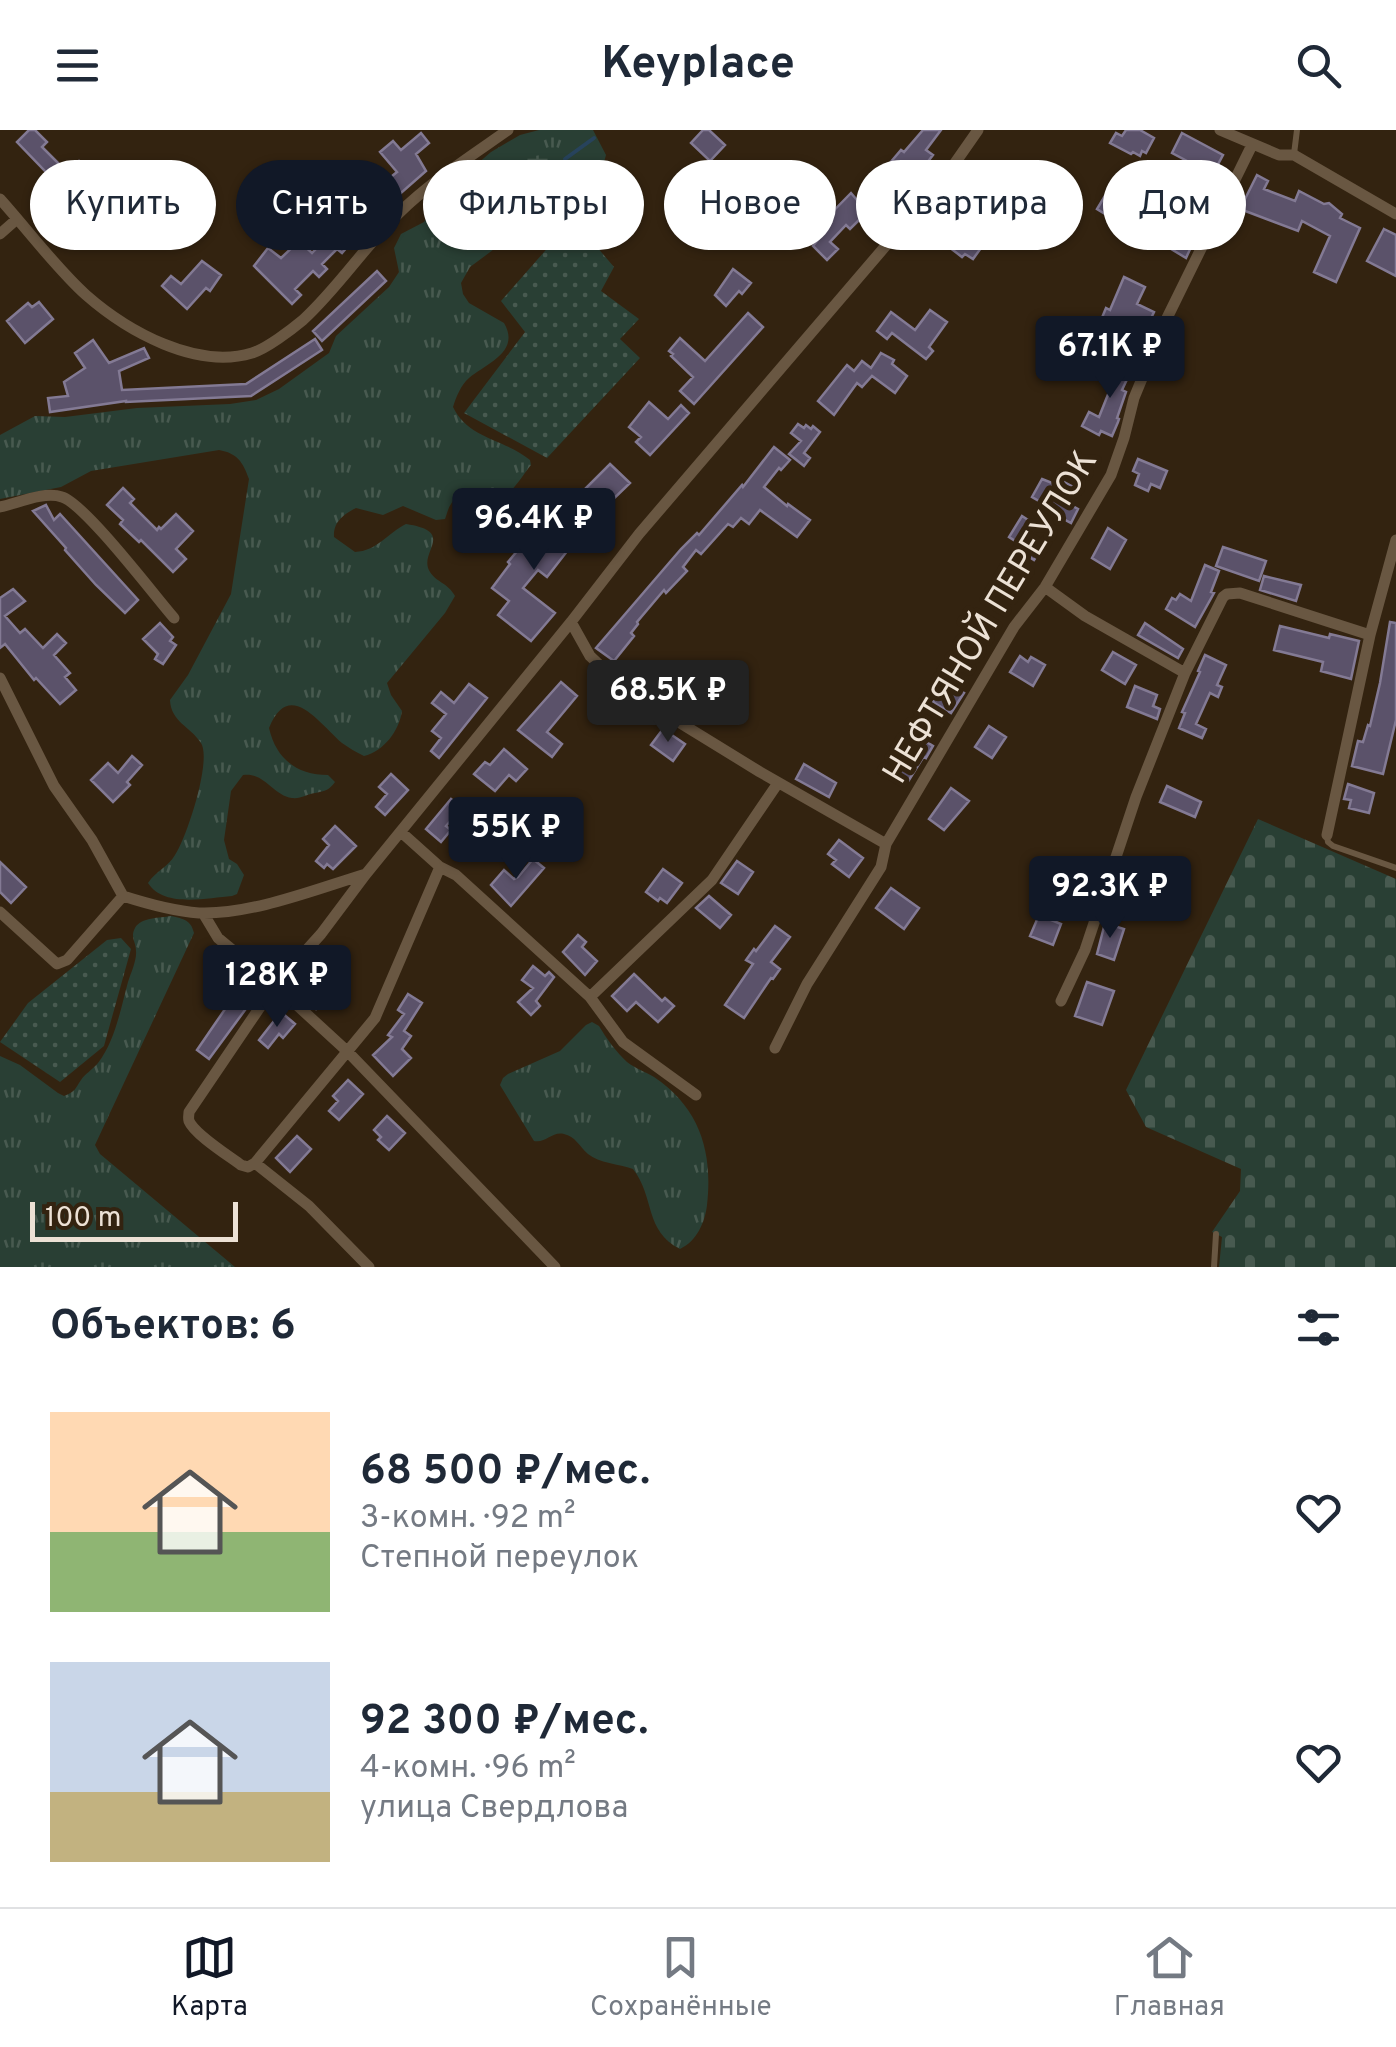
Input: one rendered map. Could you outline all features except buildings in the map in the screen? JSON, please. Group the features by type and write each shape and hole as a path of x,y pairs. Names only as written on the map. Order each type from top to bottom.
{"street":[{"path":"0,199 85,294 114,316 167,346 214,358 256,352 302,321 400,212 508,130"},
{"path":"440,867 375,1018 255,1163 241,1165 192,1125 189,1112 276,984 321,934 639,534 948,173 978,130"},
{"path":"1220,130 1279,155 1294,155 1396,214"},
{"name":"НЕФТЯНОЙ ПЕРЕУЛОК","path":"775,1048 807,984 881,867 886,844 1014,627 1045,586 1111,476 1134,398 1167,318 1252,145"},
{"path":"0,234 18,219"},
{"path":"0,507 56,496 74,503 174,618"},
{"path":"1327,835 1370,635 1396,540"},
{"path":"1045,586 1085,616 1185,674"},
{"path":"1061,1001 1085,950 1136,797 1185,674 1227,594 1240,593 1370,635"},
{"path":"571,622 590,656 626,689 886,844"},
{"path":"0,678 54,786 92,840 123,896 163,908 202,913 257,906 366,874"},
{"path":"590,997 712,880 778,783"},
{"path":"401,832 440,867 456,875 590,997 624,1042 696,1094"},
{"path":"0,912 57,964 67,960 123,896"},
{"path":"202,913 218,938 276,984 348,1052 555,1267"},
{"path":"255,1163 309,1206 369,1267"}],"lane":[{"path":"1294,155 1297,130"},
{"path":"1327,835 1334,846 1396,868"},
{"path":"1214,1267 1216,1234"}],"green space":[{"path":"539,130 593,130 606,155 605,160 482,160 520,135"},
{"path":"541,155 563,160 521,160"},
{"path":"423,223 423,250 493,250 470,267 461,283 469,303 504,323 508,342 499,356 466,381 453,407 468,426 520,453 531,465 501,499 490,503 461,496 451,504 445,519 436,520 403,506 383,515 356,508 340,519 334,537 355,552 376,545 406,524 430,532 433,544 427,565 455,596 387,683 402,711 398,726 384,745 364,756 342,743 304,709 286,706 269,728 277,748 298,768 328,775 335,782 325,791 292,798 257,777 243,775 231,791 224,840 229,859 244,875 237,894 198,899 164,896 148,883 180,846 197,799 204,752 197,737 177,719 170,700 188,675 231,594 249,479 238,459 219,450 91,471 61,487 0,499 0,435 35,416 230,404 256,400 279,389 329,353 336,336 389,287 399,272 394,250 403,250 403,233"},
{"path":"546,250 599,250 614,267 601,291 639,319 620,339 640,358 547,458 464,413 525,332 501,301"},
{"path":"1258,819 1396,879 1396,1267 1219,1267 1222,1237 1212,1232 1240,1191 1241,1169 1146,1127 1126,1090"},
{"path":"171,916 186,921 194,933 95,1145 100,1154 235,1267 0,1267 0,1056 64,1096 73,1092 98,1063 113,1035 136,958 135,928 146,920"},
{"path":"121,938 131,949 104,1046 60,1082 0,1042 28,1003 107,940"},
{"path":"592,1022 627,1062 670,1089 693,1117 700,1133 708,1167 706,1211 695,1236 680,1249 669,1242 655,1223 633,1169 593,1157 568,1135 556,1134 534,1141 500,1085 508,1074 560,1051"}],"waterway":[{"path":"565,159 594,138"}]}
